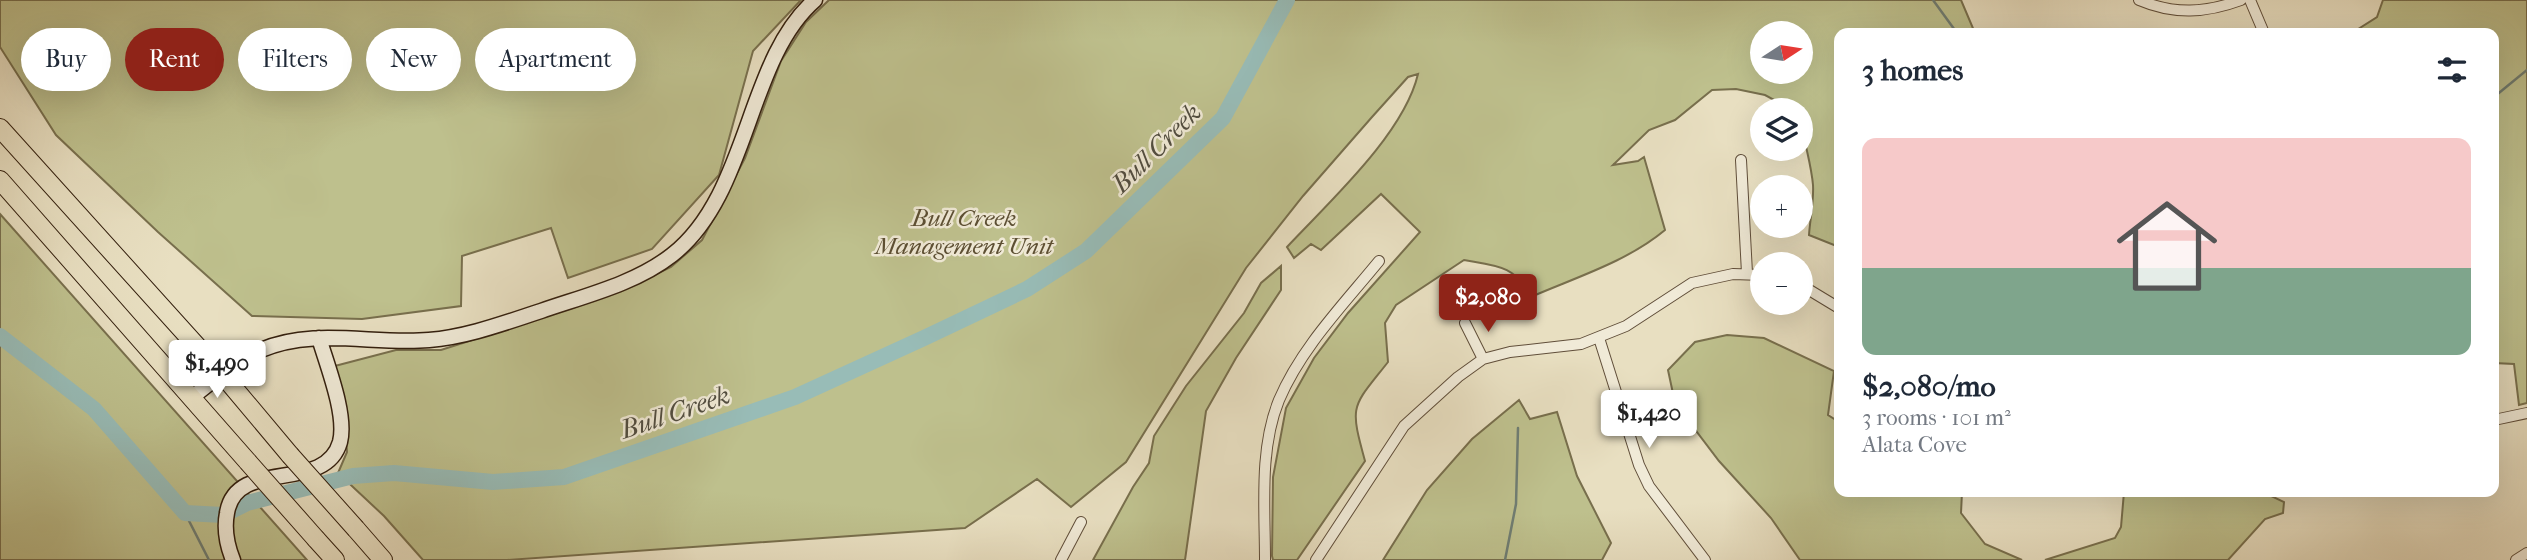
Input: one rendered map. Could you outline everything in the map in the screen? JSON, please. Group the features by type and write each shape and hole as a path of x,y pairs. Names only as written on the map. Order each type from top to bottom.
{"highway":[{"path":"0,128 222,374 383,560"},
{"path":"0,180 335,560"}],"main road":[{"path":"191,398 222,374 262,349 319,338 424,341 448,338 593,294 633,278 672,255 691,237 718,194 783,42 803,11 815,0"},
{"path":"233,560 226,531 228,506 234,495 251,482 319,467 337,448 341,421 319,338"}],"street":[{"path":"2139,0 2203,11 2241,0"},
{"path":"2250,0 2262,28"},
{"path":"1741,160 1747,273"},
{"path":"1265,560 1265,476 1269,439 1278,402 1297,366 1320,333 1379,261"},
{"path":"1315,560 1404,426 1458,377 1483,359 1510,352 1566,347 1599,338 1637,320 1692,283 1707,277 1750,273"},
{"path":"1813,292 1834,305"},
{"path":"1465,323 1483,359"},
{"path":"1599,338 1639,466 1649,486 1706,560"},
{"path":"2499,419 2527,413"},
{"path":"1061,560 1081,523"},
{"path":"2515,560 2527,553"}],"green space":[{"path":"0,0 801,0 753,51 719,175 652,249 568,278 551,228 462,256 461,306 362,319 252,316 56,135 28,91 111,91 111,28 21,28 21,80 0,47"},
{"name":"Bull Creek Management Unit","path":"829,0 1961,0 1973,28 1834,28 1834,245 1813,237 1813,175 1809,161 1813,161 1813,98 1771,98 1736,89 1712,90 1675,120 1649,130 1613,165 1638,161 1644,157 1665,230 1651,241 1602,268 1533,296 1518,278 1504,269 1464,260 1396,305 1385,323 1388,362 1357,407 1357,428 1365,461 1297,560 1273,560 1272,556 1273,477 1286,408 1314,358 1348,313 1420,232 1381,194 1321,250 1311,244 1294,258 1287,247 1381,143 1398,120 1418,74 1408,77 1372,117 1303,196 1246,268 1126,462 1071,507 1037,479 965,528 507,560 423,560 384,516 338,473 347,452 345,421 331,367 396,350 441,350 578,306 636,284 671,267 702,240 745,158 781,61 806,22"},
{"path":"2383,0 2527,0 2527,403 2519,405 2514,364 2499,363 2499,28 2360,28 2377,17"},
{"path":"0,214 307,560 0,560"},
{"path":"1281,266 1281,290 1236,358 1206,411 1185,560 1093,560 1149,463 1154,436 1186,386 1244,313 1261,283"},
{"path":"1727,335 1764,338 1834,371 1828,415 1834,419 1834,497 1962,497 1961,513 1985,544 2022,560 1800,560 1771,518 1719,461 1675,403 1668,370 1695,342"},
{"path":"1519,400 1530,419 1557,412 1577,476 1611,543 1602,560 1383,560 1427,490 1472,439"},
{"path":"2124,497 2274,497 2284,502 2283,513 2265,519 2228,560 2045,560 2115,538 2121,527"}],"waterway":[{"name":"Bull Creek","path":"0,336 94,409 185,513 223,515 247,503 353,476 394,473 493,482 564,477 795,397 1027,289 1086,251 1223,118 1287,0"},
{"path":"1933,0 1953,28"},
{"path":"2499,93 2527,70"},
{"path":"1505,560 1516,504 1518,428"},
{"path":"185,513 209,560"}]}
